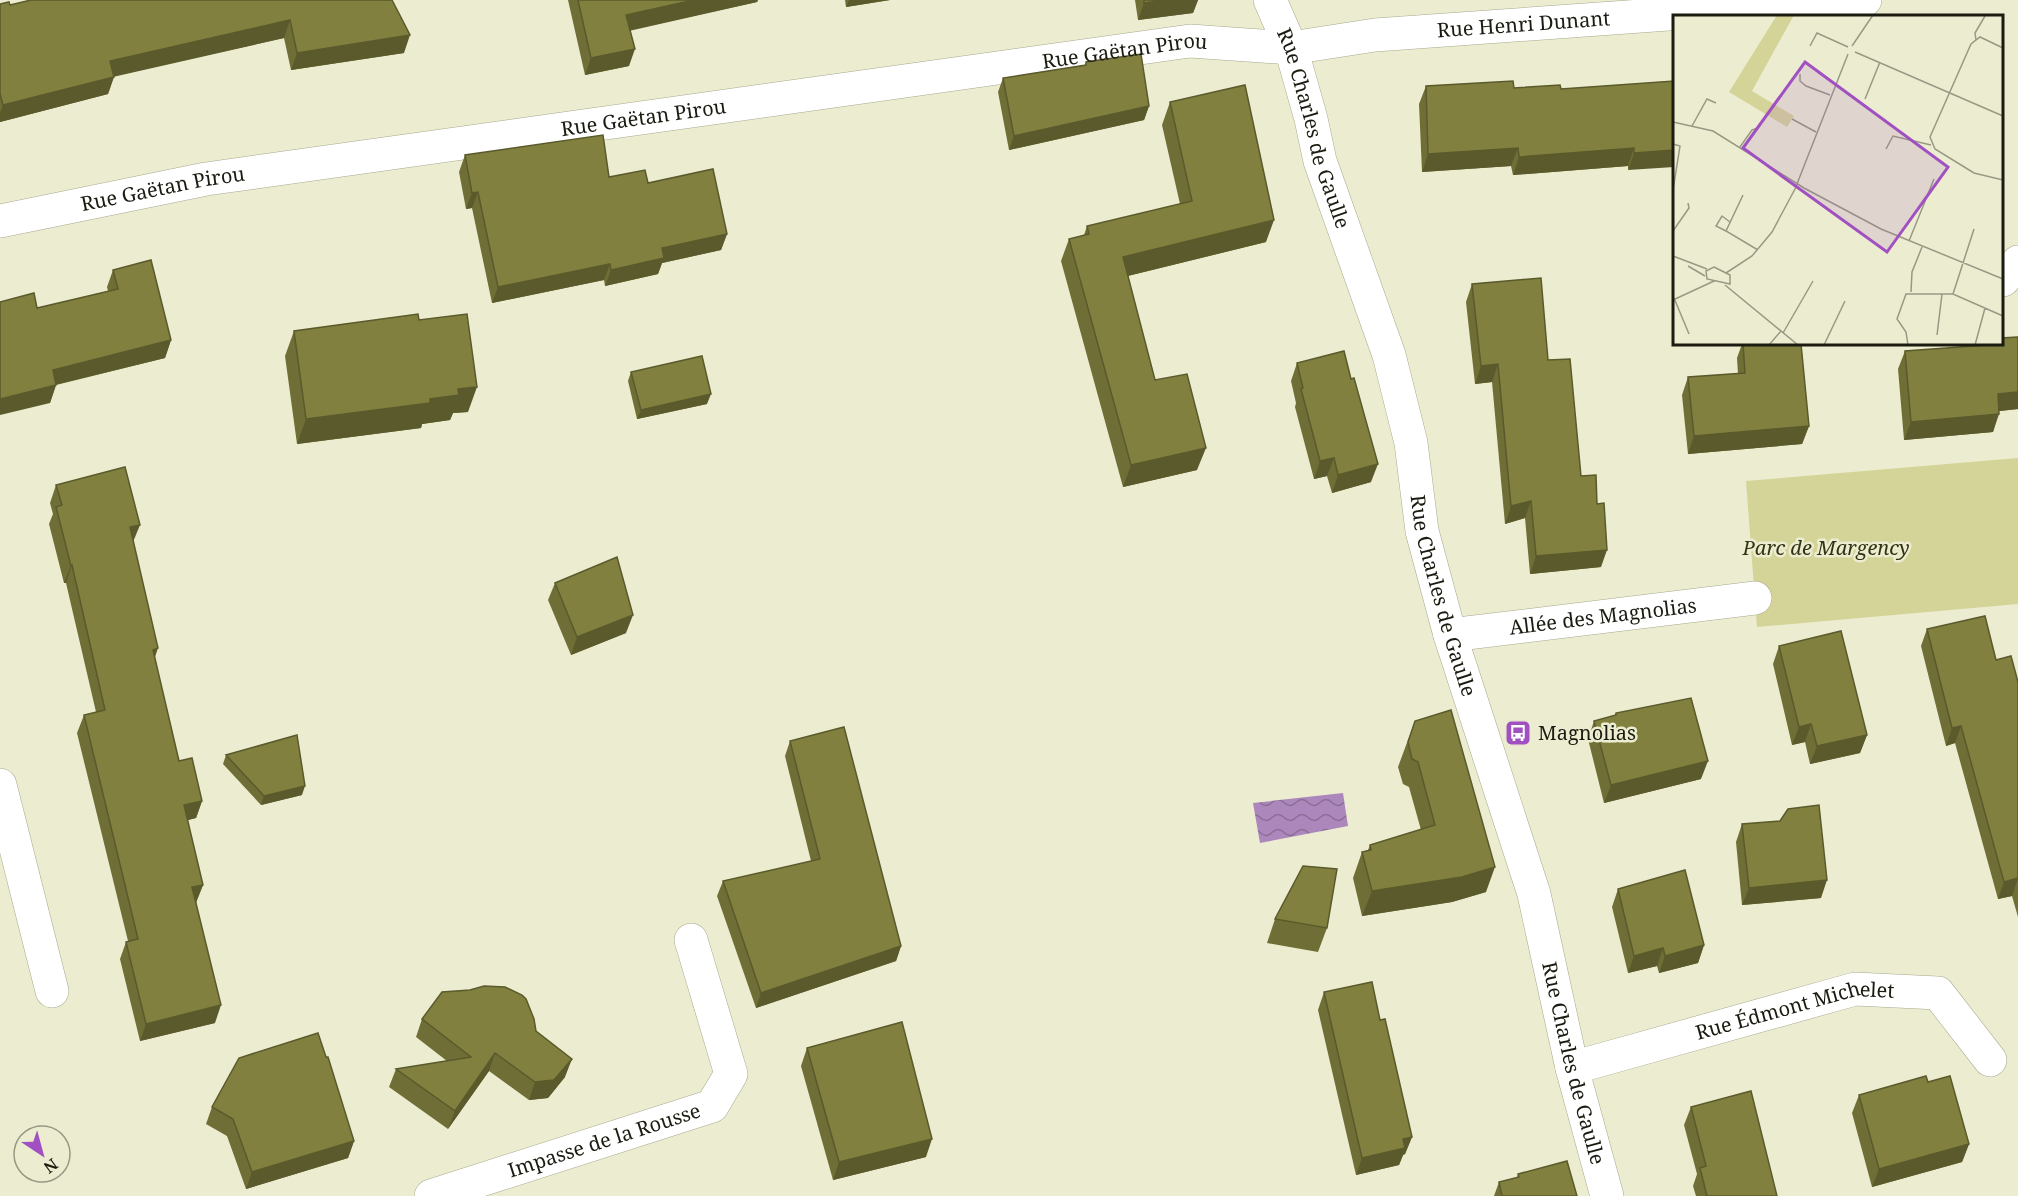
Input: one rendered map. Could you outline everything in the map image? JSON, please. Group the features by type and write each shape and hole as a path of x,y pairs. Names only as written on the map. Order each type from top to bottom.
{"street":[{"name":"Rue Charles de Gaulle","path":"1270,0 1291,48 1320,161 1389,356 1411,443 1422,531 1450,635 1534,894 1572,1068 1607,1196"},
{"name":"Rue Henri Dunant","path":"1291,48 1375,35 1865,0"},
{"name":"Rue Gaëtan Pirou","path":"0,221 206,179 1190,42 1291,48"},
{"name":"Allée des Magnolias","path":"1450,635 1755,598"},
{"path":"0,785 52,991"},
{"name":"Impasse de la Rousse","path":"431,1196 712,1106 731,1074 691,940"},
{"name":"Rue Édmont Michelet","path":"1572,1068 1855,988 1938,993 1990,1059"}],"green space":[{"name":"Parc de Margency","path":"2018,458 2018,604 1757,627 1746,481"}],"water":[{"path":"1343,793 1348,826 1260,843 1253,803"}],"building":[{"path":"31,0 392,0 410,35 297,53 290,20 110,61 114,77 3,105 0,94 0,4 9,2 10,5"},
{"path":"578,0 694,0 626,15 635,49 591,58"},
{"path":"1144,0 1165,0 1144,3"},
{"path":"1141,54 1149,106 1014,136 1003,78"},
{"path":"1513,81 1514,88 1560,85 1561,89 1673,81 1673,150 1634,153 1634,148 1519,157 1518,148 1428,154 1426,86"},
{"path":"1245,85 1274,220 1123,257 1155,380 1187,374 1206,448 1131,465 1069,239 1089,234 1087,226 1192,201 1170,102"},
{"path":"603,135 609,177 645,170 648,183 713,169 727,234 662,248 664,258 611,270 610,264 498,287 478,192 472,193 465,155"},
{"path":"151,260 171,340 53,370 56,385 0,399 0,302 34,293 37,308 118,289 113,270"},
{"path":"1541,278 1548,360 1570,359 1581,476 1596,475 1597,504 1604,503 1607,550 1536,556 1531,501 1511,506 1498,364 1481,366 1472,284"},
{"path":"418,314 419,320 467,314 477,387 458,389 459,395 430,399 430,403 306,419 294,331"},
{"path":"2018,337 2018,392 1998,394 1999,414 1911,422 1905,351 2003,345 2003,338"},
{"path":"1743,345 1801,345 1809,426 1694,436 1688,377 1745,373"},
{"path":"1344,351 1378,464 1338,475 1334,458 1320,461 1301,389 1303,388 1297,363"},
{"path":"702,356 711,394 641,410 631,372"},
{"path":"125,467 140,525 130,527 158,648 153,650 179,761 192,758 202,801 184,805 203,885 192,887 221,1005 146,1024 126,942 138,939 84,715 105,710 72,565 56,507 62,505 56,485"},
{"path":"617,557 633,615 577,637 555,583"},
{"path":"1985,616 1996,660 2011,656 2018,682 2018,878 2004,882 1961,726 1952,728 1927,629"},
{"path":"1841,631 1867,735 1817,746 1811,724 1799,727 1779,646"},
{"path":"1691,698 1708,761 1611,785 1594,721 1616,715 1616,713"},
{"path":"1451,710 1495,867 1462,877 1372,891 1362,852 1371,850 1370,845 1435,825 1418,762 1412,759 1408,742 1415,721"},
{"path":"844,727 901,946 761,993 723,881 820,859 790,741"},
{"path":"297,735 305,786 264,796 226,755"},
{"path":"1819,805 1827,880 1749,888 1742,824 1780,821 1788,809"},
{"path":"1303,866 1337,869 1327,928 1275,919"},
{"path":"1685,870 1704,945 1665,956 1663,948 1634,956 1618,889"},
{"path":"1372,982 1380,1020 1385,1019 1412,1137 1403,1139 1405,1148 1362,1158 1324,992"},
{"path":"484,986 505,987 522,995 534,1019 536,1031 572,1059 554,1080 535,1082 495,1053 455,1111 396,1069 471,1057 422,1019 442,992 470,990"},
{"path":"902,1022 932,1139 839,1162 807,1048"},
{"path":"318,1033 326,1057 328,1057 354,1141 252,1172 233,1119 212,1107 239,1058"},
{"path":"1926,1076 1928,1082 1950,1076 1969,1144 1879,1169 1859,1095"},
{"path":"1751,1091 1777,1196 1707,1196 1700,1168 1706,1166 1691,1107"},
{"path":"1567,1161 1577,1196 1502,1196 1499,1182 1519,1177 1518,1174"}],"place":[{"name":"Magnolias","path":"1518,733"}]}
